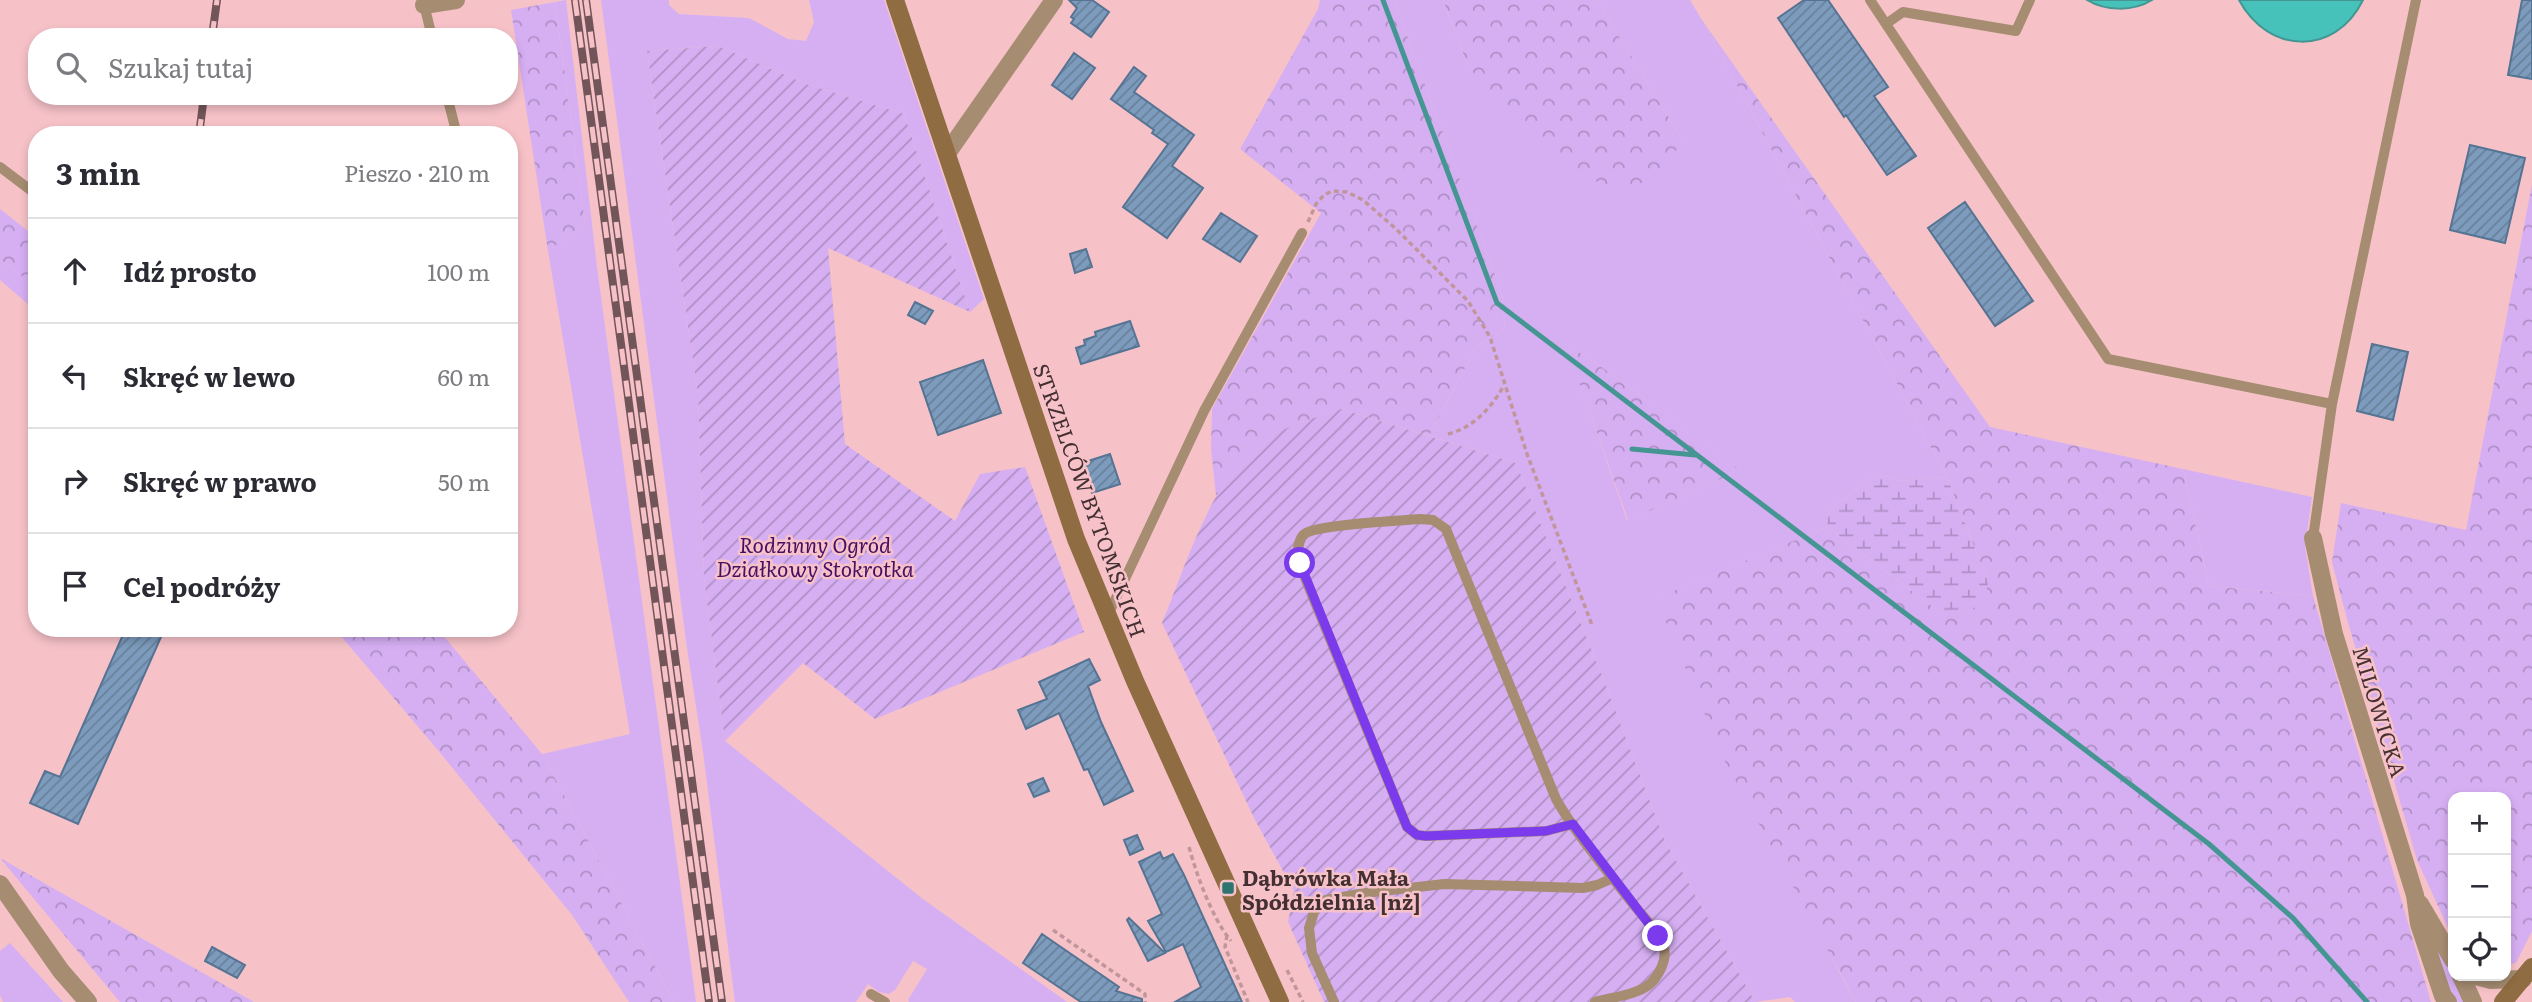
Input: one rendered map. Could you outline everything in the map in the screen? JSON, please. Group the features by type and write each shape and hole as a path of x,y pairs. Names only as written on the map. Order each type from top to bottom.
{"street":[{"path":"423,3 456,0"},
{"name":"STRZELCÓW BYTOMSKICH","path":"895,0 1076,539 1107,617 1280,1002"},
{"path":"947,152 1054,0"},
{"name":"MILOWICKA","path":"2313,538 2334,634 2415,895 2419,924 2445,1000"},
{"path":"0,884 61,971 88,1002"},
{"name":"MILOWICKA","path":"2415,895 2448,951"},
{"path":"2503,1002 2527,973"},
{"path":"2463,981 2473,1002"}],"lane":[{"path":"1870,0 2108,359 2332,404"},
{"path":"1903,12 1905,0"},
{"path":"1886,24 1903,12 2016,31 2031,0"},
{"path":"2313,538 2332,404 2416,0"},
{"path":"423,3 430,28"},
{"path":"449,105 455,126"},
{"path":"0,167 28,188"},
{"path":"1107,617 1205,411 1302,233"},
{"path":"1573,824 1546,831 1426,836 1417,835 1407,827 1297,558 1301,538 1306,533 1420,519 1433,520 1446,529 1556,799 1658,936 1664,948 1659,973 1649,985 1595,1002"},
{"path":"1334,1002 1312,953 1309,928 1314,912 1326,900 1365,892 1444,884 1583,888 1613,878"},
{"path":"871,994 885,1002"}],"path":[{"path":"1302,233 1316,204 1324,195 1332,191 1347,192 1363,200 1395,228 1468,301 1490,337 1527,454 1592,625"},
{"path":"1448,434 1462,431 1478,418 1495,401 1504,386"},
{"path":"1053,930 1146,993 1145,1002"},
{"path":"1227,935 1225,947 1248,1002"}],"green space":[{"path":"566,0 597,267 696,1002 674,1002 542,754 630,734 548,251 585,223 555,2"},
{"path":"601,0 669,0 669,5 679,14 749,18 788,39 806,41 814,22 809,0 884,0 984,299 970,312 904,114 806,84 718,46 647,51 698,394 704,578 725,741 923,899 1067,1002 909,1002 927,969 913,961 895,990 889,994 879,992 868,984 856,1002 735,1002"},
{"path":"1320,0 1394,0 1502,294 1505,328 1475,349 1429,436 1341,409 1300,423 1255,446 1216,496 1211,448 1212,409 1321,213 1240,149 1318,9"},
{"path":"1394,0 1443,0 1468,66 1683,141 1597,0 1690,0 1947,477 1899,481 1877,473 1829,511 1827,527 1657,598 1856,1002 1795,1002 1790,997 1755,1002 1665,841 1516,463 1429,436 1475,349 1505,328 1502,294","holes":["1566,344 1603,368 1738,469 1715,482 1627,520"]},
{"path":"1443,0 1597,0 1683,141 1655,178 1623,190 1577,175 1525,138 1468,66"},
{"path":"555,2 585,223 548,251 518,56 518,28 514,28 511,10"},
{"path":"1702,20 1990,427 2183,469 2209,586 2313,596 2431,1002 1856,1002 1723,758 1656,598 1827,527 1941,613 1988,582 1947,477"},
{"name":"Rodzinny Ogród Działkowy Stokrotka","path":"718,46 806,84 904,114 970,312 828,248 845,444 955,521 980,474 1025,467 1084,632 875,719 803,663 725,741 704,578 698,394 647,51"},
{"path":"2532,184 2532,931 2516,963 2511,964 2511,792 2448,792 2448,928 2417,860 2332,562 2341,503 2466,530"},
{"path":"0,209 28,231 28,281 0,259"},
{"path":"0,259 28,281 28,304 0,280"},
{"path":"1565,343 1603,368 1739,469 1628,520"},
{"path":"1341,409 1516,463 1665,841 1755,1002 1324,1002 1288,922 1294,891 1255,820 1162,623 1199,530 1210,507 1237,465 1260,441"},
{"path":"2183,469 2312,497 2305,547 2313,596 2209,586"},
{"path":"1877,473 1899,481 1947,477 1988,582 1984,606 1941,613 1827,527 1829,511"},
{"path":"342,637 444,637 542,754 674,1002 629,1002 572,915"},
{"path":"0,858 254,1002 120,1002"},
{"path":"2421,911 2448,967 2448,981 2455,981 2465,1002 2457,1002 2450,997"},
{"path":"10,943 63,1002 3,1002 0,995 0,951"}],"water":[{"path":"2087,0 2152,0 2136,7 2119,9"},
{"path":"2239,0 2363,0 2351,19 2336,32 2301,42 2284,39 2267,31 2252,18"}],"building":[{"path":"1069,0 1092,0 1109,12 1091,37 1071,23 1074,19 1071,17 1077,8"},
{"path":"1804,0 1828,0 1888,87 1874,96 1916,156 1887,175 1846,115 1844,117 1778,18"},
{"path":"2522,0 2532,0 2532,79 2508,75"},
{"path":"1074,53 1095,68 1072,99 1052,85"},
{"path":"1134,67 1146,76 1134,92 1194,135 1172,166 1203,188 1167,238 1123,207 1168,144 1152,133 1154,130 1111,99"},
{"path":"2470,145 2525,158 2505,243 2450,230"},
{"path":"1965,202 2033,301 1995,326 1928,228"},
{"path":"1221,213 1257,236 1240,262 1203,239"},
{"path":"1086,249 1092,267 1075,273 1070,254"},
{"path":"915,302 933,311 925,324 908,315"},
{"path":"1130,321 1139,346 1081,364 1076,348 1085,345 1084,340 1096,336 1095,332"},
{"path":"2372,344 2408,352 2393,420 2357,411"},
{"path":"983,360 1001,413 938,435 920,382"},
{"path":"1110,454 1120,484 1092,493 1082,463"},
{"path":"122,637 161,637 78,824 30,803 45,771 60,777"},
{"path":"1089,659 1100,680 1088,686 1101,722 1133,791 1104,805 1088,769 1084,770 1059,713 1026,729 1018,710 1047,699 1039,682"},
{"path":"1043,778 1049,791 1034,797 1028,784"},
{"path":"1137,835 1143,849 1130,855 1124,840"},
{"path":"1160,852 1163,859 1173,854 1242,1002 1175,1002 1201,987 1183,944 1166,952 1148,921 1162,914 1139,862"},
{"path":"1129,918 1165,953 1148,961 1127,920"},
{"path":"1042,934 1119,987 1116,991 1142,999 1142,1002 1081,1002 1023,963"},
{"path":"212,947 245,965 237,978 205,961"}],"waterway":[{"path":"1383,0 1497,303 2209,844 2293,918 2367,1002"},
{"path":"1632,449 1695,455"}],"railway":[{"path":"213,28 217,0"},
{"path":"575,0 709,1002"},
{"path":"586,0 722,1002"},
{"path":"200,126 203,105"}],"place":[{"name":"Dąbrówka Mała Spółdzielnia [nż]","path":"1228,888"}],"route":[{"path":"1300,563 1407,827 1417,835 1426,836 1546,831 1573,824 1658,936"}]}
